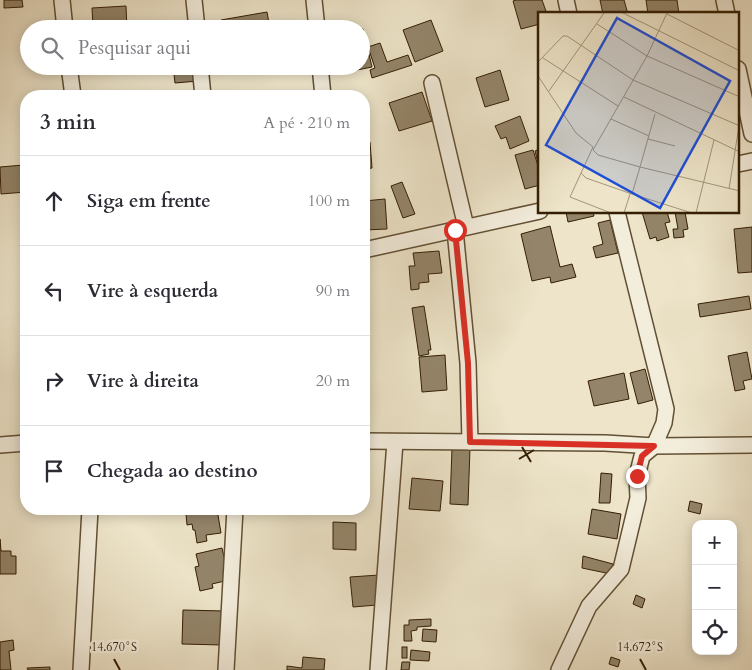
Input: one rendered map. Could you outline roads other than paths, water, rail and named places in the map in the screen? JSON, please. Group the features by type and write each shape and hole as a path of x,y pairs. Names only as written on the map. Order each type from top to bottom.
{"street":[{"path":"62,0 65,20"},
{"path":"194,0 196,20"},
{"path":"314,0 316,20"},
{"path":"70,75 72,90"},
{"path":"201,75 202,90"},
{"path":"321,75 322,90"},
{"path":"740,77 752,134"},
{"path":"432,83 461,228 470,442"},
{"path":"370,249 538,211"},
{"path":"559,670 588,606 621,569 638,498 639,468 642,456 654,446 661,432 666,409 617,214"},
{"path":"370,441 654,446 752,445"},
{"path":"378,670 395,442"},
{"path":"0,445 20,443"},
{"path":"81,670 90,515"},
{"path":"226,670 235,515"}]}
